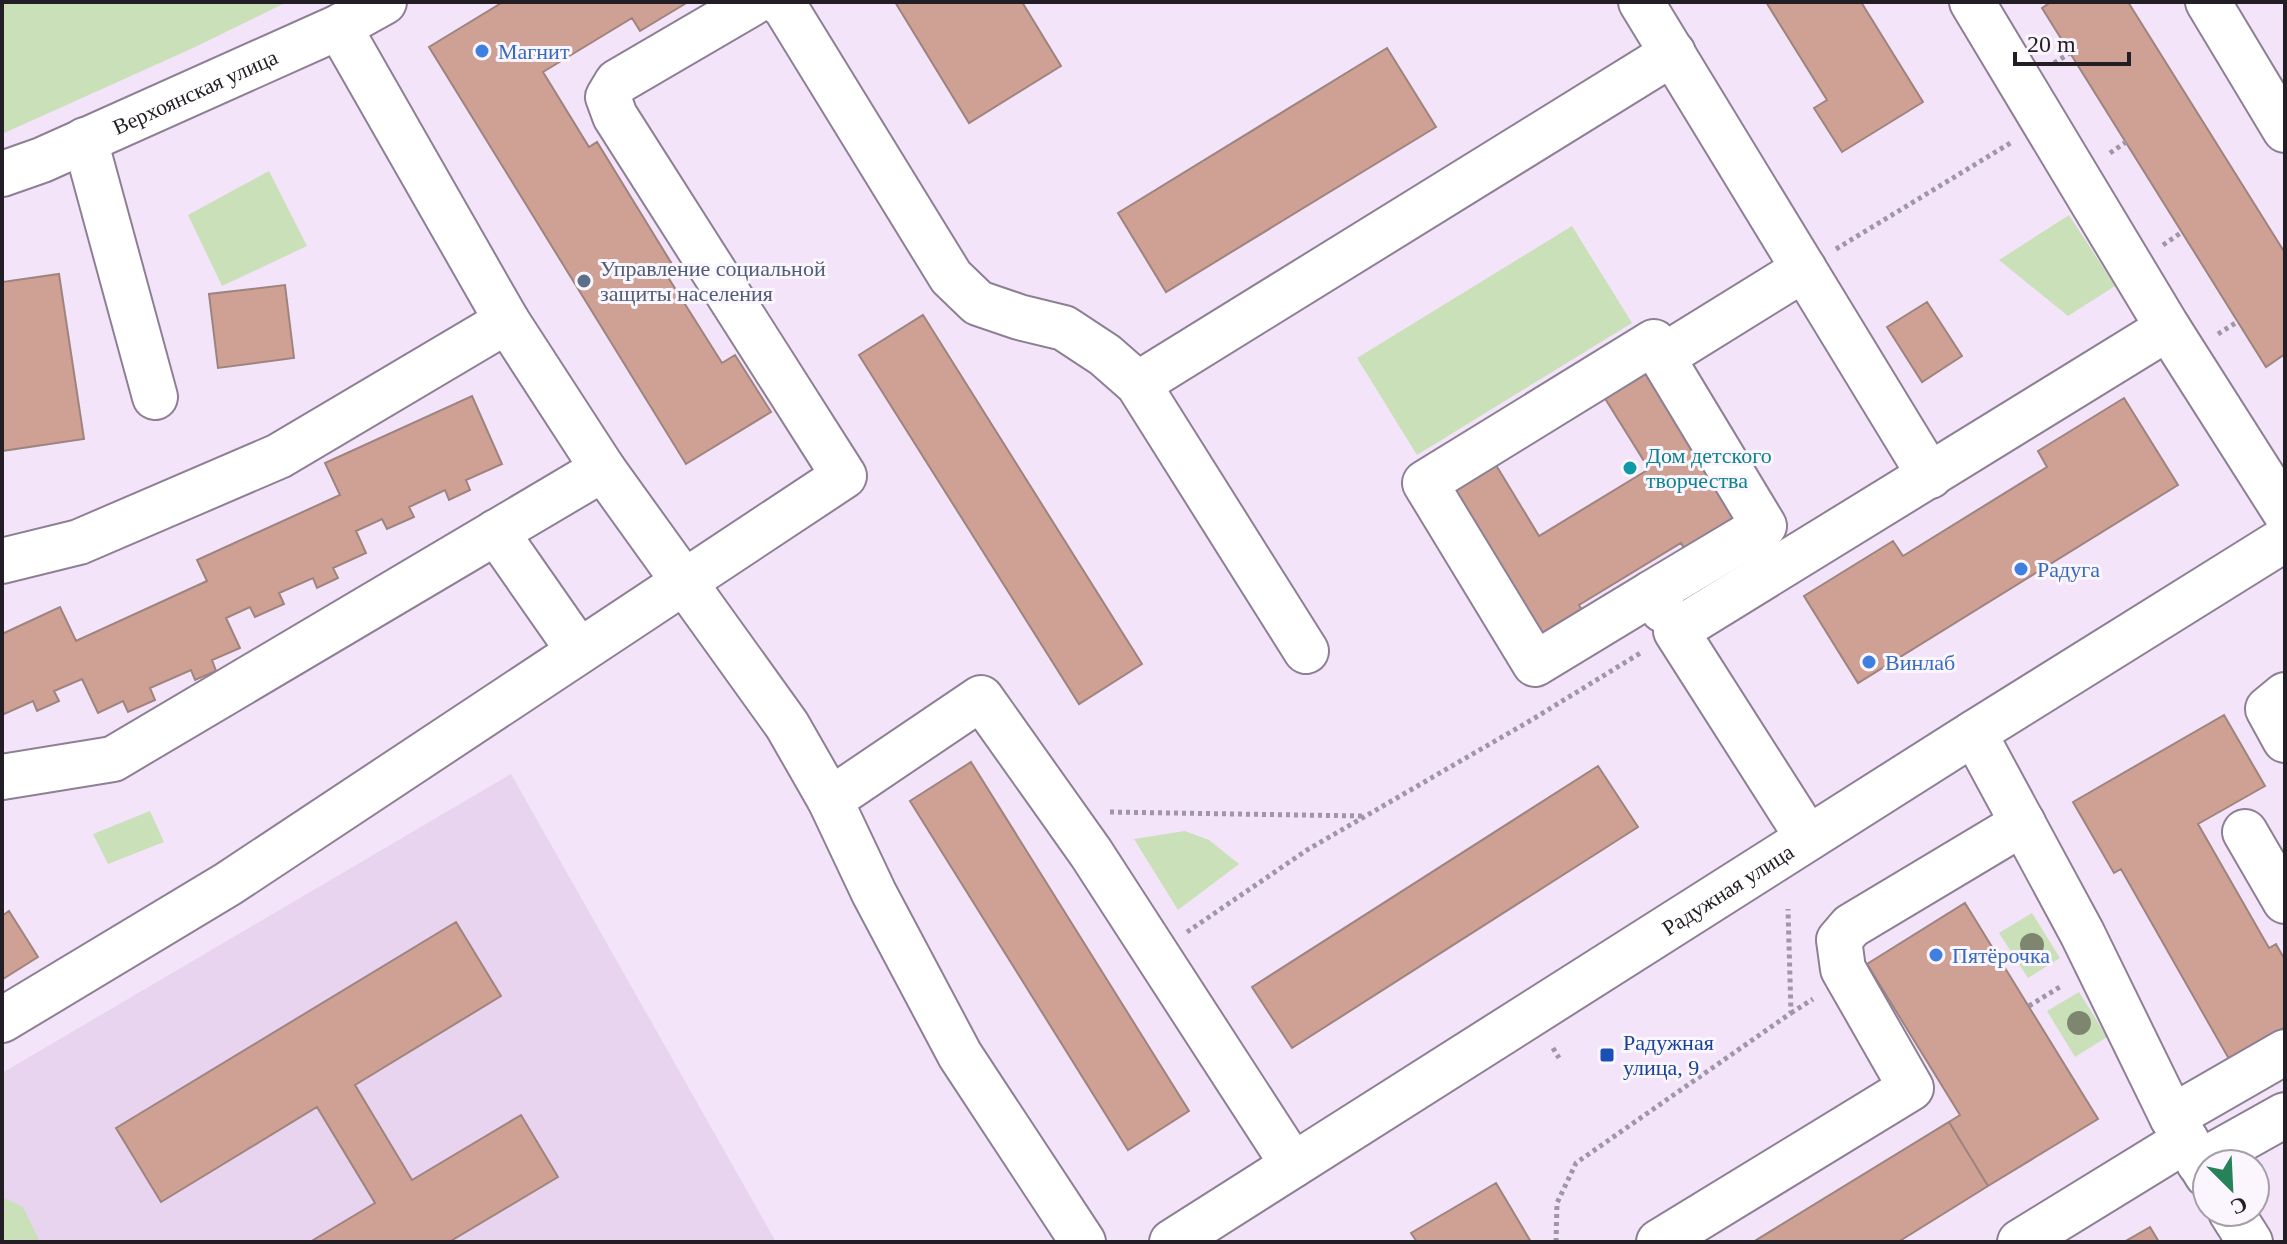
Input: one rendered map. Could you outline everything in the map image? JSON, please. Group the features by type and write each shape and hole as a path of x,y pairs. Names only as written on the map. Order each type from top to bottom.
{"street":[{"name":"Верхоянская улица","path":"2,174 42,160 339,27 384,2"},
{"path":"2,1020 228,884 844,476 615,116 608,97 617,82 754,2"},
{"path":"779,2 785,7 951,277 978,303 1064,328 1105,355 1138,384 1306,651"},
{"path":"1641,2 1930,476"},
{"path":"1972,2 2168,328 2285,512"},
{"path":"2208,2 2285,130"},
{"path":"339,27 507,321 603,469 787,725 830,800 874,893 960,1055 1083,1242"},
{"path":"1138,384 1673,53"},
{"path":"85,140 155,397"},
{"path":"1662,357 1804,269"},
{"path":"2,561 79,542 279,456 507,321"},
{"path":"1663,611 1764,526 1654,342 1425,483 1535,664 1663,611 1930,476 2168,328"},
{"path":"2,777 113,759 603,469"},
{"path":"496,532 579,651"},
{"name":"Радужная улица","path":"1172,1242 2285,539"},
{"path":"1663,611 1808,838"},
{"path":"2285,695 2268,709 2285,740"},
{"path":"830,800 981,698 1157,953 1293,1165"},
{"path":"1974,733 2087,943 2191,1149 2035,1238"},
{"path":"1659,1242 1911,1088 1843,969 1839,940 1851,926 2023,823"},
{"path":"2245,832 2285,901"},
{"path":"2192,1148 2285,1052"},
{"path":"2194,1148 2285,1115"}],"path":[{"path":"1804,269 2045,123"},
{"path":"1157,953 1307,850 1533,719 1663,611"},
{"path":"1061,811 1365,816"},
{"path":"1556,1242 1557,1203 1576,1163 1791,1013 1788,909"}],"shaded area":[{"path":"511,774 776,1242 2,1242 2,1073"}],"green space":[{"path":"2,2 287,2 2,134"},
{"path":"269,171 307,246 222,286 188,215"},
{"path":"2069,215 2115,286 2068,316 1999,260"},
{"path":"1572,226 1632,323 1417,455 1357,358"},
{"path":"150,811 164,842 108,864 93,834"},
{"path":"1185,831 1209,840 1239,864 1178,910 1134,839"},
{"path":"2032,913 2060,958 2028,978 1999,933"},
{"path":"2079,992 2107,1037 2075,1057 2047,1011"},
{"path":"4,1198 23,1207 40,1242 2,1242"}],"building":[{"path":"503,2 688,2 640,31 632,18 543,72 589,147 597,142 675,269 666,274 722,363 735,355 771,412 686,464 429,47"},
{"path":"895,2 1022,2 1061,66 969,123"},
{"path":"1766,2 1861,2 1923,102 1842,152 1814,108 1827,100"},
{"path":"2051,2 2128,2 2285,253 2285,354 2266,367 2042,8"},
{"path":"1387,48 1436,127 1166,292 1118,213"},
{"path":"59,274 84,439 2,451 2,282"},
{"path":"285,285 294,358 218,368 209,294"},
{"path":"1927,302 1962,356 1922,382 1887,327"},
{"path":"923,315 1142,664 1079,704 859,355"},
{"path":"1643,367 1739,524 1688,555 1681,543 1579,605 1586,617 1543,643 1451,492 1496,465 1539,536 1649,469 1601,392"},
{"path":"472,396 502,464 466,480 470,490 449,500 445,490 409,507 414,517 387,529 382,519 356,531 366,553 333,568 338,578 317,588 313,578 279,593 284,604 255,617 250,607 226,618 240,648 212,660 216,671 195,680 191,670 150,688 155,700 128,712 123,701 98,713 82,679 54,691 59,701 37,711 33,701 2,715 2,634 60,607 76,641 207,581 197,560 340,495 325,463"},
{"path":"2124,398 2178,485 1858,683 1804,596 1893,541 1903,556 2047,467 2038,451"},
{"path":"2224,715 2265,786 2198,824 2269,948 2276,944 2285,960 2285,1027 2229,1059 2121,869 2114,873 2073,802"},
{"path":"971,762 1189,1111 1128,1150 910,801"},
{"path":"1598,766 1638,827 1292,1048 1252,987"},
{"path":"1965,903 2098,1119 1988,1186 1949,1122 1960,1115 1867,964"},
{"path":"9,911 38,957 3,979 2,916"},
{"path":"456,922 501,996 355,1085 412,1180 521,1115 558,1177 449,1242 310,1242 375,1203 317,1107 161,1202 116,1128"},
{"path":"1949,1122 1988,1186 1898,1242 1753,1242"},
{"path":"1496,1183 1531,1242 1417,1242 1411,1233"},
{"path":"2150,1227 2159,1242 2124,1242"}],"place":[{"name":"Магнит","path":"482,51"},
{"name":"Управление социальной защиты населения","path":"584,281"},
{"name":"Дом детского творчества","path":"1630,468"},
{"name":"Радуга","path":"2021,569"},
{"name":"Винлаб","path":"1869,662"},
{"name":"Пятёрочка","path":"1936,955"},
{"name":"Радужная улица, 9","path":"1607,1055"}]}
